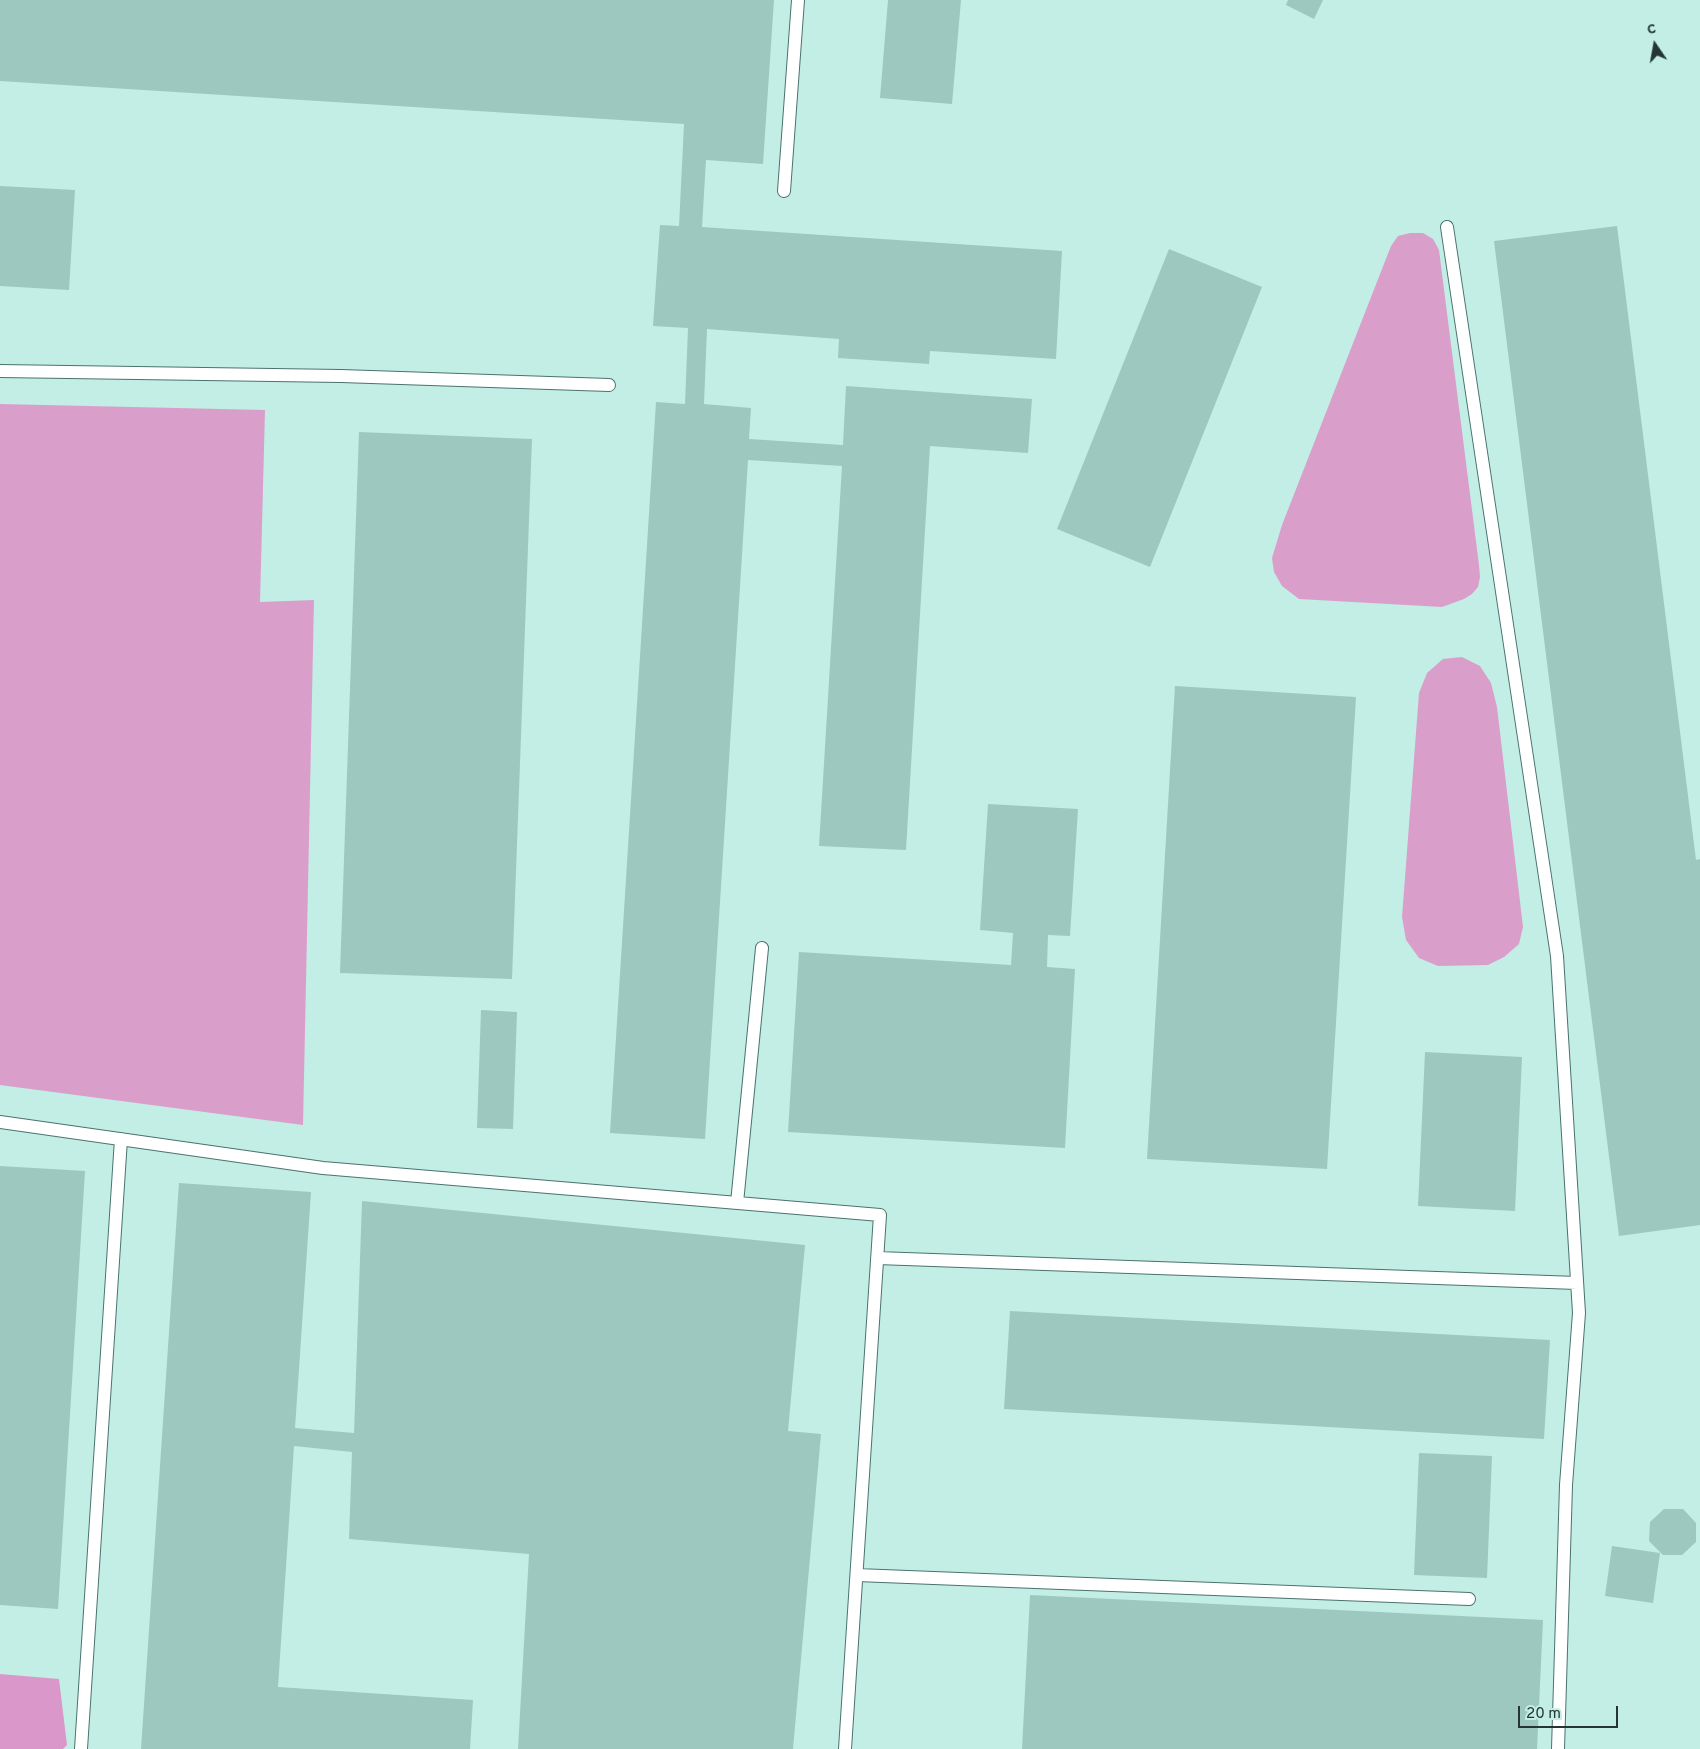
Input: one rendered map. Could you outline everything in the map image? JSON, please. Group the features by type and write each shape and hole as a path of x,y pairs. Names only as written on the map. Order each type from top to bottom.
{"lane":[{"path":"784,191 798,0"},
{"path":"1447,227 1557,956 1580,1313 1566,1485 1558,1749"},
{"path":"0,371 341,376 609,385"},
{"path":"737,1203 762,948"},
{"path":"0,1122 323,1168 880,1215 845,1749"},
{"path":"82,1749 121,1139"},
{"path":"877,1258 1577,1283"},
{"path":"857,1575 1469,1599"}],"shaded area":[{"path":"1410,233 1423,233 1433,239 1439,250 1479,565 1480,577 1478,587 1464,599 1442,607 1299,599 1282,586 1274,572 1272,558 1282,525 1391,246 1398,236"},
{"path":"0,404 265,410 260,602 314,600 303,1125 0,1085"},
{"path":"1462,657 1480,666 1491,683 1497,707 1523,927 1519,944 1504,957 1488,965 1438,966 1419,958 1406,940 1402,917 1419,693 1427,673 1443,659"},
{"path":"0,1674 59,1679 67,1745 63,1749 0,1749"}],"building":[{"path":"0,0 774,0 763,164 706,160 702,227 1062,251 1056,359 930,351 929,364 838,358 839,339 707,329 704,404 751,408 749,439 843,445 846,386 1032,399 1028,453 930,446 906,850 819,846 842,466 748,460 705,1139 610,1133 656,402 685,404 688,328 653,326 660,225 679,226 684,124 0,81"},
{"path":"888,0 961,0 952,104 880,98"},
{"path":"1288,0 1323,0 1314,19 1286,5"},
{"path":"0,186 75,190 69,290 0,286"},
{"path":"1617,226 1696,860 1700,859 1700,1225 1619,1236 1494,241"},
{"path":"1169,249 1262,287 1150,567 1057,529"},
{"path":"359,432 532,439 512,979 340,973"},
{"path":"1175,686 1356,697 1327,1169 1147,1159"},
{"path":"988,804 1078,809 1070,936 1048,935 1047,967 1075,969 1065,1148 788,1132 799,952 1011,965 1013,933 980,930"},
{"path":"481,1010 517,1012 513,1129 477,1128"},
{"path":"1425,1052 1522,1057 1515,1211 1418,1206"},
{"path":"0,1166 85,1171 58,1609 0,1605"},
{"path":"179,1183 311,1192 295,1428 354,1433 362,1201 805,1245 788,1431 821,1434 793,1749 518,1749 529,1554 349,1539 352,1452 294,1446 278,1687 473,1700 470,1749 141,1749"},
{"path":"1010,1311 1550,1340 1544,1439 1004,1409"},
{"path":"1419,1453 1492,1456 1487,1578 1414,1575"},
{"path":"1664,1509 1683,1509 1696,1523 1696,1542 1682,1555 1663,1555 1649,1541 1650,1522"},
{"path":"1612,1546 1660,1553 1653,1603 1605,1596"},
{"path":"1030,1595 1543,1620 1537,1749 1022,1749"}]}
